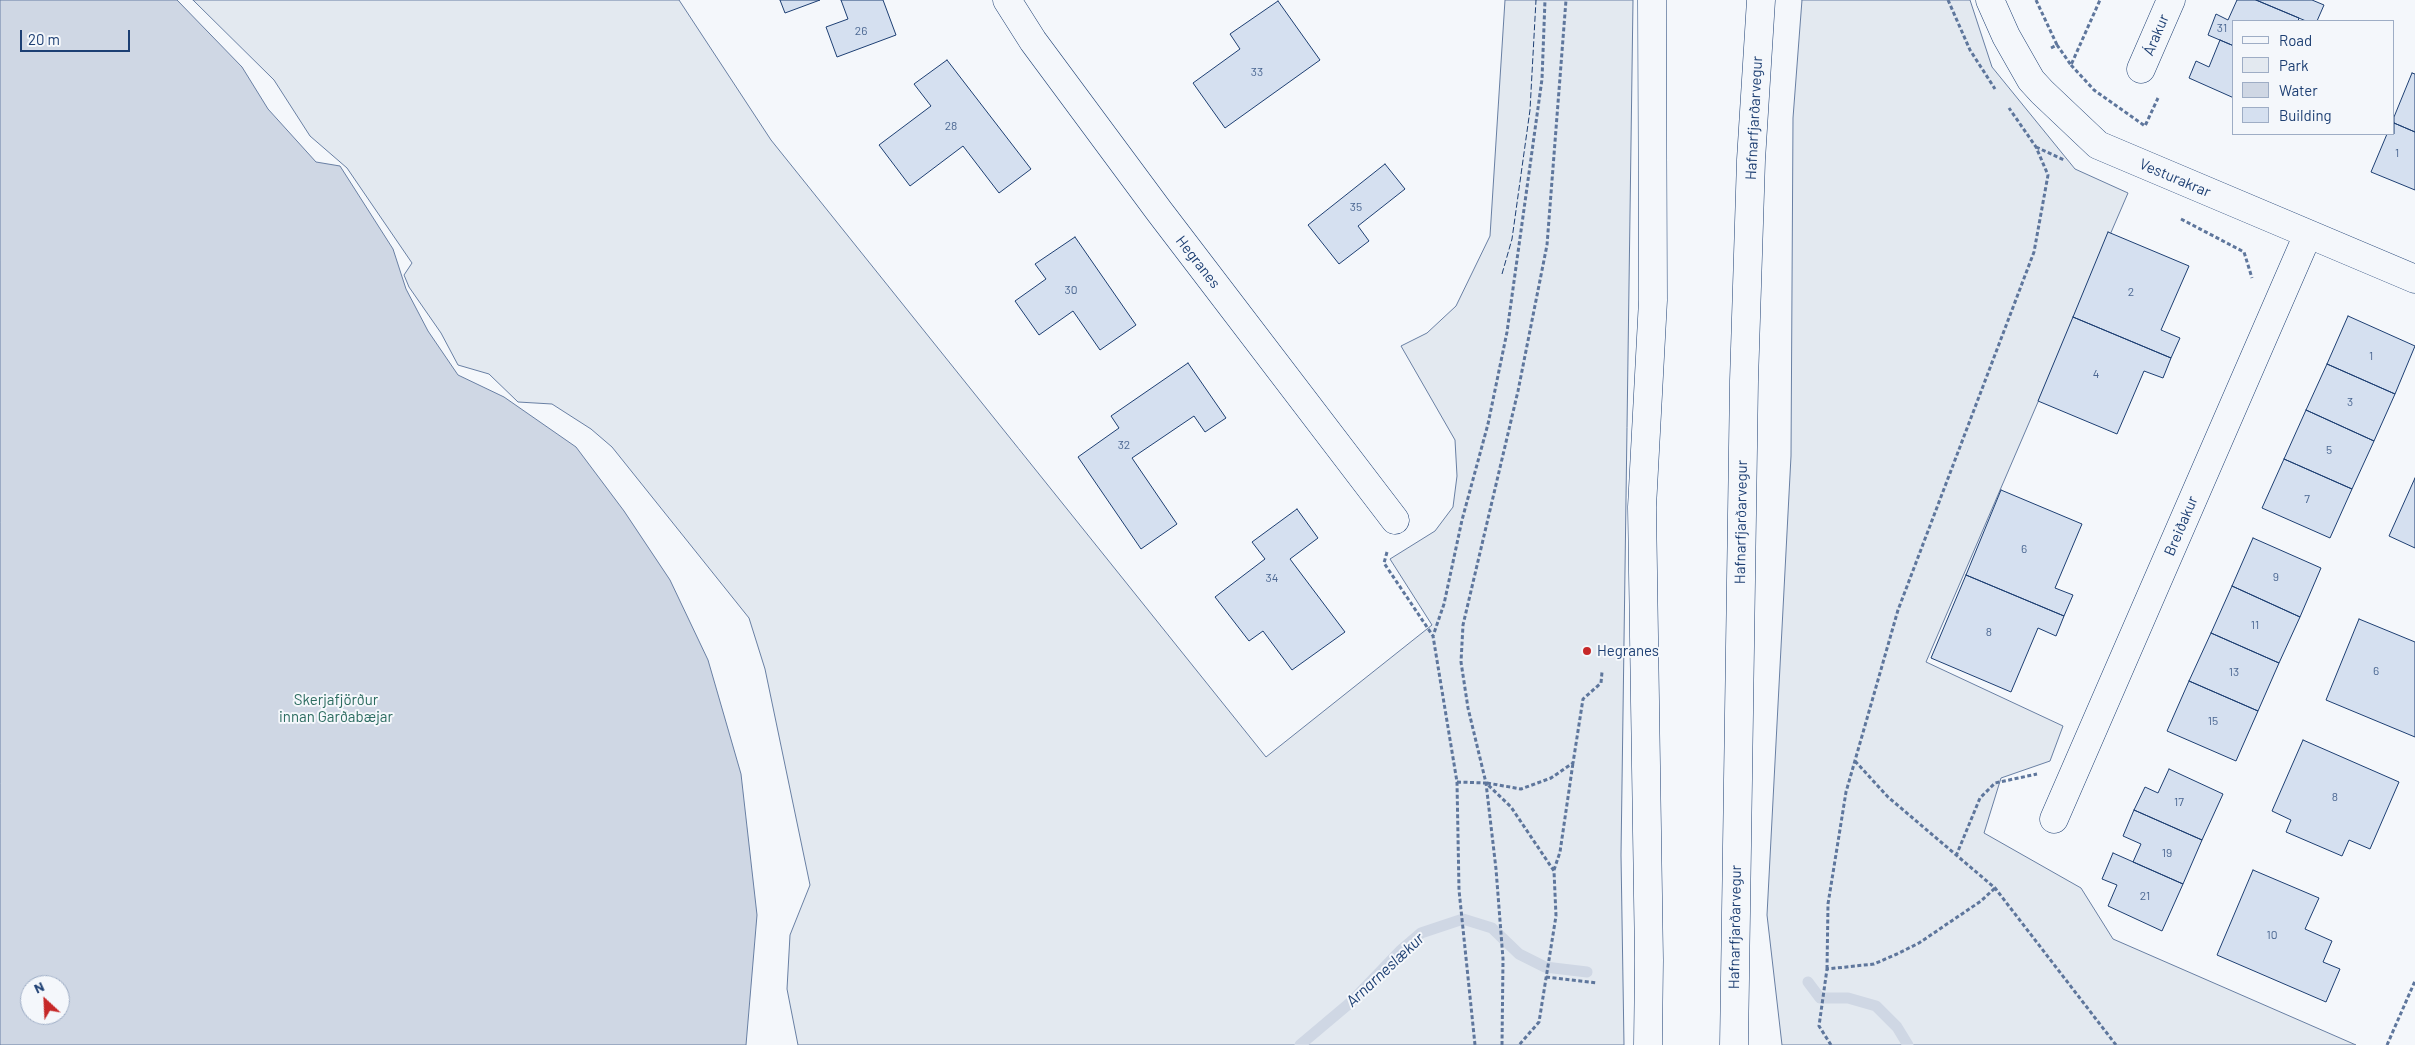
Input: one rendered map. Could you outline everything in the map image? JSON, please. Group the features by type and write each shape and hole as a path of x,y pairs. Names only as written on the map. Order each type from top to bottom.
{"main road":[{"name":"Hegranes","path":"1007,0 1033,41 1159,211 1395,520"},
{"path":"1648,1045 1642,507 1653,300 1652,0"},
{"name":"Hafnarfjarðarvegur","path":"1734,1045 1744,381 1751,160 1761,0"},
{"name":"Árakur","path":"2141,69 2170,0"},
{"name":"Vesturakrar","path":"1991,3 2022,64 2042,92 2098,145 2415,279"},
{"name":"Breiðakur","path":"2054,819 2308,234"}],"path":[{"path":"1433,636 1444,604 1462,520 1488,424 1506,332 1542,79 1545,0"},
{"path":"1502,1045 1503,959 1498,902 1486,783 1466,699 1461,662 1463,625 1518,391 1547,245 1566,0"},
{"path":"1948,0 1970,50 1996,90"},
{"path":"2036,0 2057,44 2071,64 2100,0"},
{"path":"2022,64 2057,44"},
{"path":"1831,1045 1819,1026 1827,969 1828,904 1846,792 1898,610 2034,252 2048,174 2036,146 2007,105"},
{"path":"2036,146 2070,164"},
{"path":"2174,215 2244,252 2253,280"},
{"path":"1395,520 1384,562 1433,636 1457,782 1459,890 1475,1045"},
{"path":"1518,1045 1539,1022 1556,916 1554,871 1560,852 1583,699 1601,683 1602,672"},
{"path":"1855,761 1888,797 1994,888 2116,1045"},
{"path":"1457,782 1486,783 1521,789 1551,778 1573,763"},
{"path":"1956,856 1980,798 1995,783 2042,773"},
{"path":"1486,783 1511,807 1554,871"},
{"path":"1827,969 1874,964 1897,954 1919,943 1981,902 1994,888"},
{"path":"1546,977 1597,983"},
{"path":"2387,1045 2415,981"}],"green space":[{"path":"193,0 679,0 771,140 1266,757 1432,625 1390,559 1435,531 1453,507 1457,476 1455,440 1401,346 1427,333 1456,306 1490,236 1505,0 1633,0 1621,855 1624,1045 798,1045 787,989 790,935 810,885 765,669 749,618 612,447 591,429 552,404 518,402 489,374 458,365 441,333 409,287 404,275 412,263 347,168 310,136 274,80"},
{"path":"1802,0 1970,0 1992,67 2075,169 2128,193 1926,662 2063,726 2050,761 2001,778 1984,833 2081,888 2113,939 2356,1045 1782,1045 1767,915 1791,456 1793,118"}],"water":[{"name":"Skerjafjörður innan Garðabæjar","path":"0,0 177,0 242,67 268,109 316,162 340,166 393,249 406,289 428,331 458,375 504,397 576,447 624,511 670,580 708,660 741,774 757,915 746,1045 0,1045"}],"building":[{"path":"780,0 820,0 785,13"},
{"path":"841,0 883,0 896,35 837,57 826,27 848,19"},
{"path":"2237,0 2256,0 2299,18 2298,20 2232,20 2232,45 2208,35 2216,14 2228,20"},
{"path":"2256,0 2312,0 2324,5 2317,20 2304,20"},
{"path":"1278,1 1320,60 1225,128 1193,83 1240,49 1230,34"},
{"path":"2220,40 2232,45 2232,97 2189,78 2196,61 2209,67"},
{"path":"947,60 1031,169 999,193 963,146 910,186 879,145 931,106 914,84"},
{"path":"2412,73 2415,74 2415,132 2395,123 2395,115"},
{"path":"2395,123 2415,132 2415,190 2371,172 2387,135 2395,135"},
{"path":"1385,164 1405,189 1358,226 1369,241 1339,264 1308,225"},
{"path":"2108,232 2189,266 2161,330 2180,338 2171,358 2073,317"},
{"path":"1075,237 1136,325 1100,350 1073,311 1039,335 1015,301 1046,279 1035,264"},
{"path":"2348,316 2415,346 2395,394 2327,364"},
{"path":"2073,317 2171,358 2163,378 2144,371 2117,434 2038,401"},
{"path":"1188,363 1226,418 1205,432 1194,416 1132,458 1177,524 1141,549 1078,457 1119,428 1111,416"},
{"path":"2327,364 2395,394 2374,441 2306,410"},
{"path":"2306,410 2374,441 2352,489 2284,459"},
{"path":"2284,459 2352,489 2330,538 2262,508"},
{"path":"2415,478 2415,548 2389,536"},
{"path":"2001,490 2082,524 2055,588 2073,595 2064,616 1966,575"},
{"path":"1297,509 1318,538 1290,559 1345,632 1292,670 1263,631 1249,641 1215,597 1265,559 1252,542"},
{"path":"2253,538 2321,568 2300,617 2232,586"},
{"path":"1966,575 2064,616 2056,636 2038,628 2011,692 1931,658"},
{"path":"2232,586 2300,617 2279,663 2211,633"},
{"path":"2359,619 2415,642 2415,737 2326,700"},
{"path":"2211,633 2279,663 2258,711 2189,681"},
{"path":"2189,681 2258,711 2236,761 2167,731"},
{"path":"2303,740 2399,782 2370,849 2349,840 2342,856 2286,832 2291,820 2272,811"},
{"path":"2169,769 2223,794 2202,840 2134,810 2145,787 2158,793"},
{"path":"2134,810 2202,840 2183,884 2133,862 2141,844 2123,836"},
{"path":"2113,853 2183,884 2162,931 2108,906 2117,885 2102,879"},
{"path":"2253,870 2319,898 2305,929 2332,941 2323,962 2340,969 2326,1002 2217,955"}],"waterway":[{"name":"Arnarneslækur","path":"1300,1045 1351,1002 1400,951 1421,933 1463,919 1492,928 1519,954 1545,967 1587,972"},
{"name":"Arnarneslækur","path":"1808,982 1820,998 1848,998 1876,1006 1897,1027 1908,1045"}],"fence":[{"path":"1502,274 1512,239 1530,110 1536,0"}],"place":[{"name":"Hegranes","path":"1587,651"}]}
